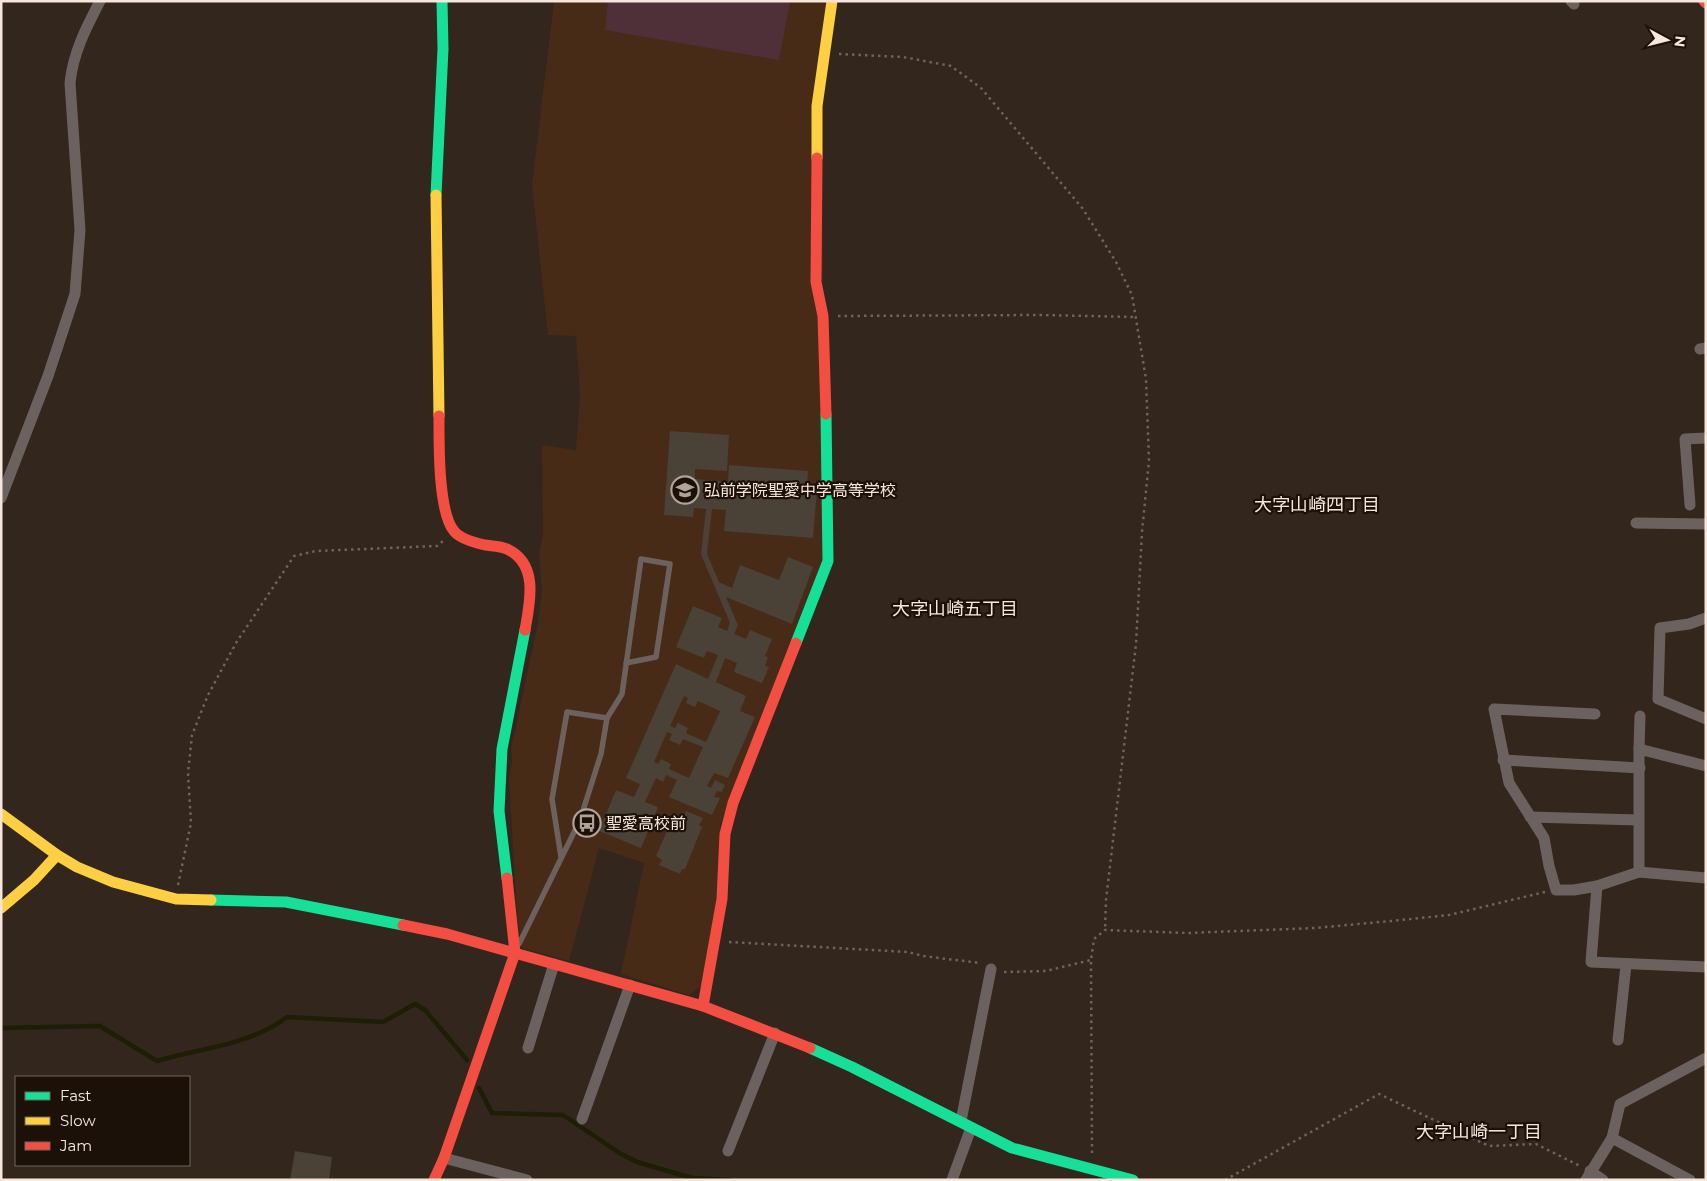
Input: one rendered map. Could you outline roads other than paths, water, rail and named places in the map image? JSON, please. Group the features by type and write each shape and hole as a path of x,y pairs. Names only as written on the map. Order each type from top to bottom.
{"street":[{"path":"1,498 48,376 75,294 80,230 70,83 72,61 100,1"},
{"path":"434,1180 444,1158 515,953 500,802 502,749 532,593 525,563 507,549 476,543 454,533 446,519 440,461 436,326 436,192 443,49 442,1"},
{"path":"703,1006 722,899 725,834 733,803 828,561 829,534 823,316 816,282 818,242 817,106 832,1"},
{"path":"1690,506 1685,439 1706,438"},
{"path":"1636,523 1706,524"},
{"path":"1706,618 1689,624 1660,628 1658,699 1706,719"},
{"path":"1595,714 1494,709 1509,782 1544,838 1548,866 1556,890 1574,890 1597,886 1639,872 1706,878"},
{"path":"1639,872 1640,716"},
{"path":"1639,749 1706,766"},
{"path":"1503,760 1640,768"},
{"path":"1,814 24,834 57,855 77,867 113,882 176,899 286,902 447,934 703,1006 775,1033 852,1067 1012,1148 1036,1156 1092,1167 1132,1180"},
{"path":"1530,817 1638,820"},
{"path":"1,908 34,880 57,855"},
{"path":"1597,886 1591,962 1706,967"},
{"path":"528,1048 554,964"},
{"path":"1618,1040 1626,964"},
{"path":"961,1121 991,969"},
{"path":"582,1119 630,985"},
{"path":"728,1151 775,1033"},
{"path":"1603,1180 1588,1176 1612,1138 1620,1104 1706,1058"},
{"path":"952,1180 971,1128"},
{"path":"1612,1138 1690,1180"},
{"path":"444,1158 503,1176 527,1180"}],"lane":[{"path":"515,953 580,820 601,754 607,718 622,694 626,663 641,559 670,564 656,658 626,663"},
{"path":"561,857 552,799 566,712 607,718"}],"waterway":[{"path":"1,1028 100,1026 157,1061 241,1040 258,1034 287,1017 383,1022 415,1004 425,1010 467,1060"},
{"path":"479,1088 492,1113 563,1115 621,1154 637,1162 692,1178 731,1180"}],"place":[{"name":"弘前学院聖愛中学高等学校","path":"685,490"},
{"name":"聖愛高校前","path":"587,823"}],"district":[{"name":"大字山崎四丁目","path":"1317,505"},
{"name":"大字山崎五丁目","path":"955,609"},
{"name":"大字山崎一丁目","path":"1479,1132"}]}
